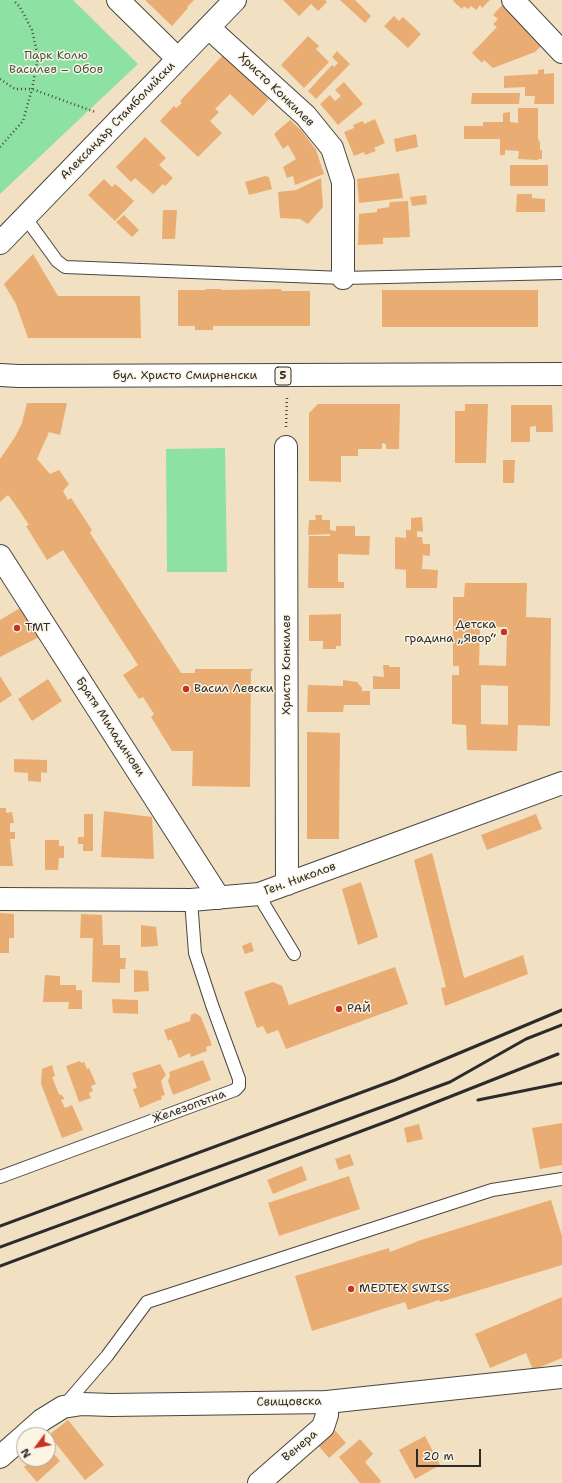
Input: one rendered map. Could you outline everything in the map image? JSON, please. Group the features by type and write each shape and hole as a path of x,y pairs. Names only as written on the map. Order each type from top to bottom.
{"street":[{"path":"118,0 178,60"},
{"name":"Александър Стамболийски","path":"0,242 235,0"},
{"path":"513,0 562,52"},
{"name":"Христо Конкилев","path":"209,28 306,116 332,148 343,182 343,278"},
{"name":"бул. Христо Смирненски","path":"1,376 562,374"},
{"name":"Христо Конкилев","path":"286,447 287,884"},
{"name":"Братя Миладинови","path":"2,563 219,898"},
{"name":"Ген. Николов","path":"0,899 191,900 259,894 562,783"},
{"name":"Свищовска","path":"34,1427 63,1407 82,1404 111,1405 327,1402 562,1377"},
{"name":"Венера","path":"258,1483 323,1427 327,1415 327,1402"},
{"name":"Свищовска","path":"0,1457 16,1442"}],"lane":[{"path":"25,217 57,261 65,267 343,278 562,273"},
{"path":"259,894 294,954"},
{"name":"Железопътна","path":"0,1177 235,1090 239,1086 239,1079 195,953 191,900"},
{"path":"63,1407 107,1356 147,1302 492,1190 562,1179"}],"path":[{"path":"0,147 24,121 38,57 32,30 20,6 13,0"},
{"path":"0,79 15,89 32,89 118,121"},
{"path":"286,447 287,376"}],"green space":[{"name":"Парк Колю Василев – Обов","path":"0,0 73,0 138,64 0,194"},
{"path":"225,448 227,572 167,572 166,449"}],"building":[{"path":"145,0 194,0 172,26"},
{"path":"283,0 325,0 327,2 318,11 311,4 299,16"},
{"path":"340,0 355,0 371,16 365,23"},
{"path":"490,0 482,8 480,5 476,10 471,6 468,9 464,6 462,9 453,1"},
{"path":"502,5 542,45 535,52 493,68 484,60 482,63 472,53 497,27 493,24 498,19 493,15"},
{"path":"394,16 399,21 403,17 421,34 408,48 384,26"},
{"path":"308,36 319,46 316,49 329,62 304,88 281,65"},
{"path":"337,51 350,64 316,99 308,91 332,65 334,67 338,63 332,57"},
{"path":"223,55 269,99 253,116 230,94 215,109 219,112 210,121 222,133 198,157 160,121 174,106 176,108 182,103 180,101"},
{"path":"544,69 544,74 554,73 554,104 534,104 535,96 525,96 525,87 504,88 504,76 538,74 538,70"},
{"path":"344,82 363,104 338,125 320,104 330,95 335,101 341,96 335,90"},
{"path":"472,93 520,93 519,104 471,104"},
{"path":"518,108 538,108 538,139 540,142 540,150 542,150 542,159 518,159 519,151 505,150 505,155 500,155 500,139 464,139 464,126 483,126 483,122 503,122 503,113 510,112 510,122 518,123"},
{"path":"375,119 385,143 374,148 376,151 365,155 364,152 354,156 344,132 354,128 353,125 363,121 364,124"},
{"path":"290,120 302,131 316,150 324,174 295,185 293,176 287,178 283,167 296,159 288,145 283,149 274,134"},
{"path":"416,134 418,147 396,152 394,139"},
{"path":"145,137 166,158 159,165 173,178 165,186 163,184 153,194 135,178 131,182 116,167"},
{"path":"510,165 548,165 548,186 510,186"},
{"path":"399,173 403,198 359,203 357,179"},
{"path":"265,176 269,177 272,189 249,195 245,182"},
{"path":"321,178 323,207 308,224 300,219 280,218 278,192 296,190"},
{"path":"104,179 112,187 115,184 134,201 115,221 88,195"},
{"path":"517,194 532,194 532,198 545,199 545,212 516,212"},
{"path":"426,195 427,204 412,206 410,197"},
{"path":"408,201 410,237 383,238 383,244 358,245 359,214 377,212 377,209 389,207 390,202"},
{"path":"163,210 177,210 175,239 162,239"},
{"path":"124,215 139,230 132,237 116,222"},
{"path":"33,254 58,296 140,296 141,338 28,338 16,304 4,284"},
{"path":"281,289 282,291 310,291 310,326 213,326 213,330 195,330 195,326 178,326 178,290"},
{"path":"382,290 538,290 538,327 382,327"},
{"path":"27,403 67,403 60,435 49,432 37,459 50,474 59,470 69,484 63,491 68,500 71,498 92,530 90,533 181,673 195,673 195,669 254,669 251,671 250,787 192,786 193,751 172,751 151,717 154,714 143,697 139,699 123,675 138,665 63,550 47,560 26,526 29,525 8,495 0,502 0,459 15,437 22,423"},
{"path":"318,404 400,404 399,449 386,449 386,444 382,443 382,449 358,449 358,456 341,456 341,482 309,481 309,413"},
{"path":"465,404 488,404 486,463 455,463 455,411 465,411"},
{"path":"511,405 552,405 553,432 536,432 536,426 530,427 530,442 511,442"},
{"path":"503,460 515,460 514,483 503,483"},
{"path":"315,515 322,515 322,520 330,520 330,530 336,531 336,526 355,526 355,536 370,536 369,555 338,554 338,582 344,582 344,588 308,588 309,536 330,536 330,534 308,535 309,520 316,520"},
{"path":"422,517 423,532 417,531 417,537 422,537 423,544 430,544 430,556 423,555 422,569 438,570 437,588 406,588 406,570 395,569 395,537 406,538 406,530 411,530 411,518"},
{"path":"465,583 527,583 526,617 551,618 550,726 518,725 517,751 467,750 466,725 452,724 452,675 459,675 459,666 453,666 453,597 464,597","holes":["480,627 507,627 506,666 479,665","481,685 508,686 508,725 481,724"]},
{"name":"TMT","path":"20,608 39,637 0,657 0,620"},
{"path":"341,614 341,646 336,646 336,649 323,649 323,641 309,641 309,615"},
{"path":"383,665 389,665 389,667 400,667 400,689 373,689 373,676 384,677"},
{"path":"0,676 12,695 0,703"},
{"path":"48,679 62,701 32,721 18,699"},
{"path":"343,680 357,682 362,688 362,691 370,691 370,705 344,705 343,712 307,712 308,685 343,686"},
{"path":"307,732 340,733 339,839 307,839"},
{"path":"14,759 47,760 47,773 41,772 41,782 28,781 28,773 14,772"},
{"path":"0,808 6,808 6,813 12,812 14,823 10,823 10,832 15,832 15,839 10,839 13,866 0,866"},
{"path":"104,811 152,817 154,859 101,857"},
{"path":"84,814 93,814 93,851 83,851 83,844 78,844 78,837 84,837"},
{"path":"536,814 542,829 487,850 481,835"},
{"path":"45,840 59,840 59,846 64,846 64,858 59,858 58,870 45,870"},
{"path":"432,853 464,978 523,955 528,974 445,1006 441,988 446,987 414,860"},
{"path":"361,882 378,937 358,945 342,889"},
{"path":"0,913 14,914 14,938 9,938 9,953 0,953"},
{"path":"81,914 102,915 103,945 120,945 120,958 126,958 125,969 120,969 120,983 92,982 93,938 80,938"},
{"path":"141,925 156,927 158,946 141,947"},
{"path":"251,942 254,951 245,954 242,946"},
{"name":"РАЙ","path":"395,967 408,1004 286,1049 278,1030 267,1034 263,1026 257,1028 244,992 273,982 282,986 289,1005"},
{"path":"134,970 148,971 149,991 134,992"},
{"path":"45,975 60,976 60,985 76,985 76,990 82,990 82,1009 68,1009 69,1002 43,1002"},
{"path":"112,999 138,1000 138,1014 113,1013"},
{"path":"195,1013 201,1017 212,1045 206,1047 207,1051 191,1057 190,1053 179,1058 171,1039 168,1041 164,1030 190,1021 191,1015"},
{"path":"203,1060 211,1080 173,1095 168,1081 170,1076 169,1072"},
{"path":"80,1061 81,1063 84,1062 87,1069 89,1068 96,1084 91,1086 93,1091 89,1093 91,1098 79,1102 66,1066"},
{"path":"160,1064 166,1075 161,1081 165,1095 161,1096 162,1099 140,1108 133,1089 137,1088 132,1073"},
{"path":"52,1065 55,1076 52,1077 59,1094 63,1096 64,1099 61,1100 65,1108 72,1105 83,1130 62,1138 41,1084 42,1069"},
{"path":"562,1123 562,1165 540,1169 532,1128"},
{"path":"419,1124 423,1139 407,1143 404,1128"},
{"path":"350,1154 354,1165 339,1170 335,1159"},
{"path":"302,1166 307,1180 273,1194 267,1180"},
{"path":"349,1176 360,1209 279,1236 268,1203"},
{"path":"551,1200 562,1236 562,1265 440,1302 439,1300 408,1310 405,1302 312,1331 295,1276 389,1248 390,1252 421,1240"},
{"path":"562,1297 562,1358 533,1370 526,1353 490,1368 475,1334"},
{"path":"68,1420 104,1465 85,1480 56,1444 56,1429"},
{"path":"333,1428 346,1443 329,1458 316,1443"},
{"path":"425,1436 440,1465 415,1479 399,1450"},
{"path":"360,1439 373,1454 365,1462 381,1481 379,1483 360,1483 339,1457"},
{"path":"56,1456 60,1461 56,1465"},
{"path":"24,1467 53,1467 37,1482"}],"railway":[{"path":"0,1226 395,1080 562,1010"},
{"path":"0,1247 450,1082 526,1039 562,1025"},
{"path":"0,1266 391,1120 558,1054"},
{"path":"478,1100 562,1083"}],"place":[{"name":"TMT","path":"17,628"},
{"name":"Детска градина „Явор“","path":"504,632"},
{"name":"Васил Левски","path":"186,689"},
{"name":"РАЙ","path":"339,1009"},
{"name":"MEDTEX SWISS","path":"351,1289"}]}
